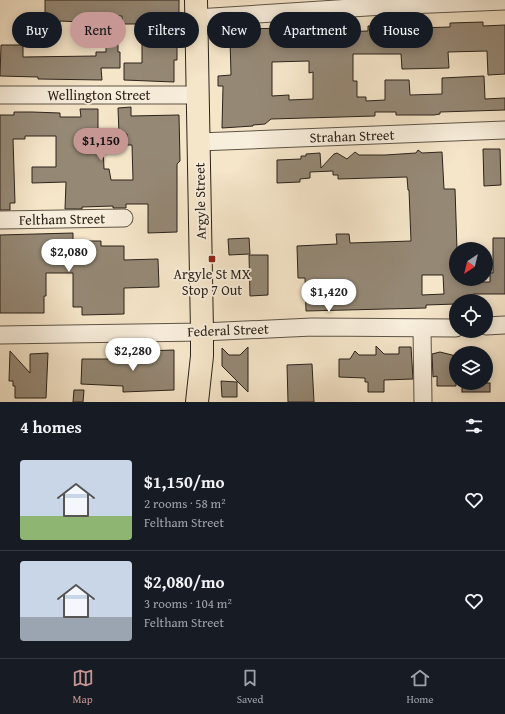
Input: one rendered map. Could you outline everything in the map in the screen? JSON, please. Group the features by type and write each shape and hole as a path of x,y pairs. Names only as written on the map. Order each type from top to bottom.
{"main road":[{"name":"Argyle Street","path":"196,9 202,332 202,356 197,402"}],"street":[{"path":"196,9 383,6 505,1"},
{"name":"Wellington Street","path":"0,95 198,95"},
{"name":"Strahan Street","path":"199,142 505,130"},
{"name":"Feltham Street","path":"0,220 124,218"},
{"path":"493,326 505,326"},
{"name":"Federal Street","path":"0,335 202,332 312,327 449,328"},
{"path":"422,328 423,402"}],"building":[{"path":"45,0 179,0 179,12 134,12 134,24 126,24 126,12 70,12 70,21 62,21 62,12 45,12"},
{"path":"483,22 483,26 505,25 505,74 488,75 487,51 448,52 449,68 402,69 401,54 353,54 353,81 357,81 357,97 366,97 366,101 385,100 385,80 409,80 410,95 442,94 442,78 484,76 485,99 505,98 505,110 440,112 440,114 434,115 396,115 396,112 375,112 375,116 271,119 265,124 222,128 223,86 218,86 218,76 231,75 230,48 261,48 261,29 269,28 269,48 361,48 361,31 368,31 369,26 369,48 433,48 433,28 450,27 450,23","holes":["309,61 309,73 313,72 313,99 289,100 289,95 272,96 272,62"]},
{"path":"1,45 12,45 12,48 23,48 23,57 96,56 96,52 106,52 106,48 118,48 118,52 120,52 120,68 101,68 102,80 38,79 38,77 0,76"},
{"path":"142,48 177,48 177,60 174,60 174,82 124,80 124,63 142,63"},
{"path":"131,107 131,116 179,115 180,161 177,164 177,232 148,233 148,204 126,204 126,208 113,208 113,206 65,209 66,182 32,183 32,167 56,167 56,136 25,136 25,139 13,139 15,203 10,203 10,210 0,210 0,115 14,115 14,112 32,112 60,113 60,117 81,117 80,109 98,109 98,145 103,145 104,169 109,169 111,180 133,180 132,145 127,145 127,134 119,134 118,108"},
{"path":"483,149 500,149 501,185 484,186"},
{"path":"418,150 422,153 442,152 444,189 455,189 457,242 449,242 449,286 493,286 493,238 505,238 505,294 449,294 449,304 426,305 426,308 306,311 305,278 298,278 297,246 337,244 336,234 349,234 350,243 411,241 407,177 338,179 338,175 333,175 333,171 310,172 310,178 300,179 300,182 277,183 277,160 301,159 301,156 306,156 306,154 320,153 321,168 334,154 337,153 347,159 355,152 359,155 416,153","holes":["422,275 443,275 444,294 422,295"]},
{"path":"73,233 73,241 101,241 101,246 124,246 124,260 158,259 159,287 124,288 124,314 82,315 82,307 73,307 73,273 46,273 44,313 0,313 0,235"},
{"path":"249,238 250,254 229,255 228,239"},
{"path":"249,255 268,255 268,295 250,296"},
{"path":"376,346 384,354 399,354 399,347 411,347 413,379 384,380 384,392 368,392 368,382 365,382 365,378 339,377 339,359 350,359 355,351 359,355 376,355"},
{"path":"248,347 248,392 222,366 222,348 229,355 240,355"},
{"path":"174,350 174,390 123,392 123,386 81,384 82,359 137,359 145,358 145,351"},
{"path":"10,351 30,373 30,354 48,353 46,398 15,398 15,386 13,386 13,381 9,381"},
{"path":"440,352 449,354 449,386 437,386 437,376 433,377 432,354"},
{"path":"312,364 314,402 288,402 287,365"},
{"path":"221,381 237,382 237,397 222,397"},
{"path":"74,390 84,390 83,402 73,402"},
{"path":"462,390 490,390 490,392 462,392"}],"place":[{"name":"Argyle St MX Stop 7 Out","path":"212,259"}]}
